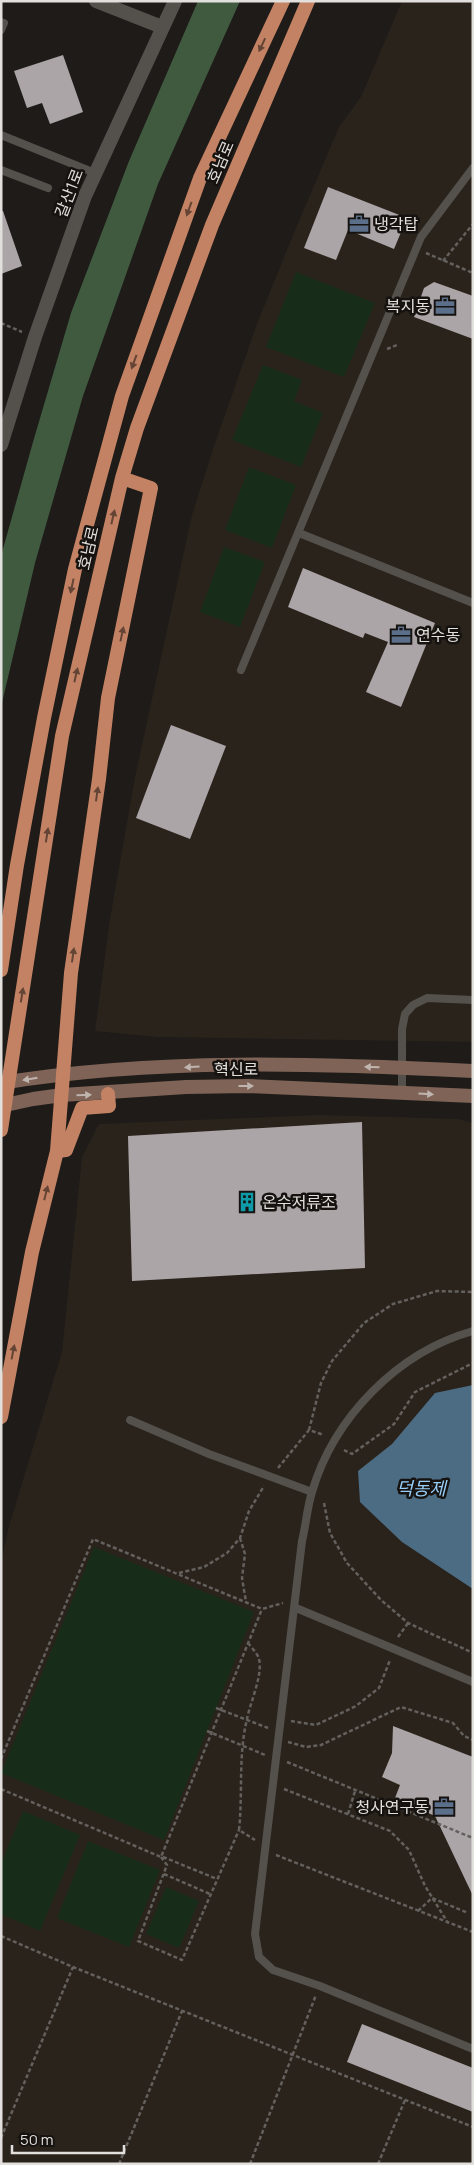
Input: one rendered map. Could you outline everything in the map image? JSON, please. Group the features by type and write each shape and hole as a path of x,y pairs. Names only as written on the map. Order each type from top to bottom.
{"highway":[{"name":"호남로","path":"1,970 17,865 40,738 73,579 122,396 200,178 283,1"},
{"name":"호남로","path":"1,1130 62,736 122,478 137,428 212,225 308,1"},
{"path":"1,1417 32,1252 57,1151 71,973 99,779 108,698 152,488 122,478"},
{"path":"57,1151 66,1150 82,1108 110,1106 108,1094"}],"main road":[{"name":"혁신로","path":"1,1083 63,1073 247,1064 473,1071"},
{"name":"혁신로","path":"1,1106 62,1095 108,1094 186,1087 248,1086 473,1096"}],"street":[{"path":"96,1 162,27"},
{"name":"갈산1로","path":"1,446 35,337 95,173 175,1"}],"lane":[{"path":"1,22 4,23 1,30"},
{"path":"1,135 95,173"},
{"path":"242,670 420,237 473,168"},
{"path":"1,170 48,188"},
{"path":"299,534 473,603"},
{"path":"402,1093 402,1029 405,1014 412,1005 427,998 473,1000"},
{"path":"473,1331 454,1336 407,1362 372,1391 348,1420 328,1451 312,1492 302,1541 296,1608 255,1934 259,1957 274,1970 320,1986 473,2049"},
{"path":"130,1420 209,1454 312,1492"},
{"path":"296,1608 473,1682"}],"path":[{"path":"443,261 473,224"},
{"path":"425,252 473,273"},
{"path":"1,323 24,332"},
{"path":"387,349 397,345"},
{"path":"177,1573 204,1567 227,1553 240,1538 249,1511 271,1477 309,1430 321,1382 332,1362 364,1323 393,1304 437,1291 473,1292"},
{"path":"344,1450 352,1454 365,1446 394,1424 415,1392 473,1362"},
{"path":"309,1430 324,1436"},
{"path":"324,1503 330,1533 347,1563 381,1600 408,1623 473,1653"},
{"path":"1,1759 93,1538 262,1609 283,1603"},
{"path":"240,1538 245,1554 242,1578 246,1602"},
{"path":"161,1857 262,1609"},
{"path":"398,1637 408,1623"},
{"path":"161,1857 167,1865 138,1941 182,1960 239,1830 242,1805 240,1776 242,1746 246,1720 257,1683 259,1659 248,1643"},
{"path":"291,1721 316,1725 356,1706 379,1688 390,1658"},
{"path":"288,1742 306,1747 321,1745 400,1707 453,1723 464,1736 473,1740"},
{"path":"216,1708 270,1729"},
{"path":"207,1731 266,1755"},
{"path":"286,1762 473,1838"},
{"path":"1,1789 217,1879"},
{"path":"282,1789 390,1831 409,1850 432,1898 448,1922"},
{"path":"348,1814 355,1791"},
{"path":"239,1830 256,1840"},
{"path":"274,1855 473,1932"},
{"path":"164,1874 210,1894"},
{"path":"417,1911 432,1898"},
{"path":"432,1898 468,1913"},
{"path":"1,1936 73,1967 473,2127"},
{"path":"1,2138 73,1967"},
{"path":"250,2164 320,1986"},
{"path":"119,2164 182,2011"},
{"path":"378,2164 405,2100"}],"shaded area":[{"path":"402,1 473,1 473,1042 158,1037 95,1031 110,919 135,777 192,515 257,324 293,235 339,127 361,97"},
{"path":"320,1115 458,1119 473,1123 473,2164 1,2164 1,1563 9,1526 62,1352 82,1157 99,1124"}],"green space":[{"path":"198,1 240,1 158,184 83,396 35,563 1,707 1,556 71,313 129,161"},
{"path":"296,272 375,303 344,377 266,347"},
{"path":"263,365 302,380 294,401 323,413 301,467 232,440"},
{"path":"249,467 296,485 272,548 225,530"},
{"path":"224,547 265,562 240,627 200,612"},
{"path":"94,1547 254,1612 164,1840 1,1773"},
{"path":"23,1811 80,1835 40,1931 1,1914 1,1863"},
{"path":"88,1841 160,1870 129,1947 57,1918"},
{"path":"166,1887 199,1901 179,1948 146,1934"}],"water":[{"name":"덕동제","path":"473,1385 473,1589 402,1542 360,1502 358,1471 392,1444 435,1393"}],"building":[{"path":"63,55 83,112 50,124 42,103 27,108 14,71"},
{"name":"냉각탑","path":"328,187 407,218 394,249 348,230 336,260 304,248"},
{"path":"1,211 3,211 22,266 1,274"},
{"name":"복지동","path":"434,282 473,296 473,339 414,317 424,288"},
{"name":"연수동","path":"303,568 435,623 401,707 366,692 388,642 365,633 363,638 288,607"},
{"path":"171,725 226,746 190,839 136,818"},
{"name":"온수저류조","path":"362,1122 365,1268 132,1281 128,1136"},
{"name":"청사연구동","path":"393,1726 473,1757 473,1896 435,1816 395,1798 400,1785 382,1777 392,1753"},
{"path":"362,2024 473,2068 473,2112 347,2062"}],"place":[{"name":"냉각탑","path":"359,224"},
{"name":"복지동","path":"445,306"},
{"name":"연수동","path":"401,635"},
{"name":"온수저류조","path":"247,1202"},
{"name":"청사연구동","path":"444,1807"}]}
